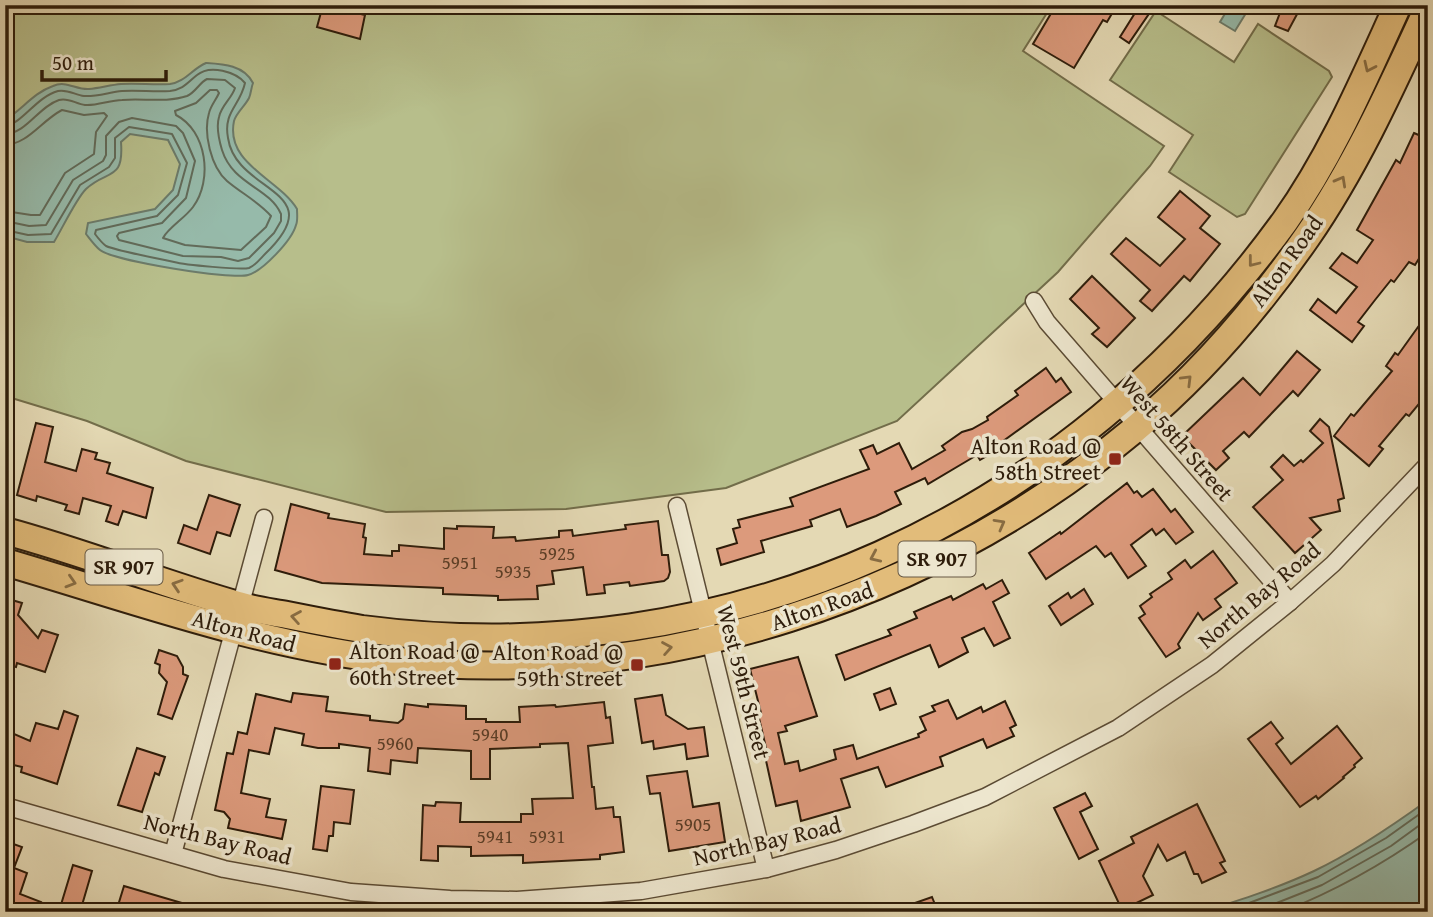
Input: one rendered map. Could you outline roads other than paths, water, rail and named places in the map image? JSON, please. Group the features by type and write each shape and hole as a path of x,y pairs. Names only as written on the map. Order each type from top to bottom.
{"main road":[{"name":"Alton Road","path":"5,531 51,543 323,651 431,663 548,663 648,652 710,641 826,607 944,556 1009,520 1060,487 1138,427 1216,349 1307,237 1422,38 1428,8"},
{"name":"Alton Road","path":"5,562 238,619 396,633 495,637 545,636 643,625 703,613 813,583 934,530 991,498 1045,463 1119,405 1169,358 1237,283 1286,220 1315,174 1349,110 1394,14"}],"street":[{"path":"1394,14 1422,38"},
{"name":"West 58th Street","path":"1034,301 1047,322 1290,603"},
{"name":"North Bay Road","path":"5,806 225,869 351,892 450,899 517,900 641,891 766,869 836,850 985,797 1118,728 1212,665 1290,603 1333,564 1428,464"},
{"name":"West 59th Street","path":"677,506 766,869"},
{"path":"173,853 264,518"}],"water":[{"path":"1216,5 1251,5 1235,31 1220,22 1226,12"},
{"path":"206,63 239,69 253,83 249,98 234,121 233,136 245,160 289,198 297,209 297,222 293,231 269,261 248,275 220,275 148,264 100,250 86,234 88,223 155,209 173,190 180,164 168,140 130,134 121,142 117,169 86,189 54,242 27,242 5,236 5,120 39,93 58,84 89,89 121,84 170,84 180,81"},
{"path":"1428,800 1428,912 1202,912 1314,871 1344,856"}],"place":[{"name":"Alton Road @ 58th Street","path":"1115,459"},
{"name":"Alton Road @ 60th Street","path":"335,664"},
{"name":"Alton Road @ 59th Street","path":"637,665"}]}
